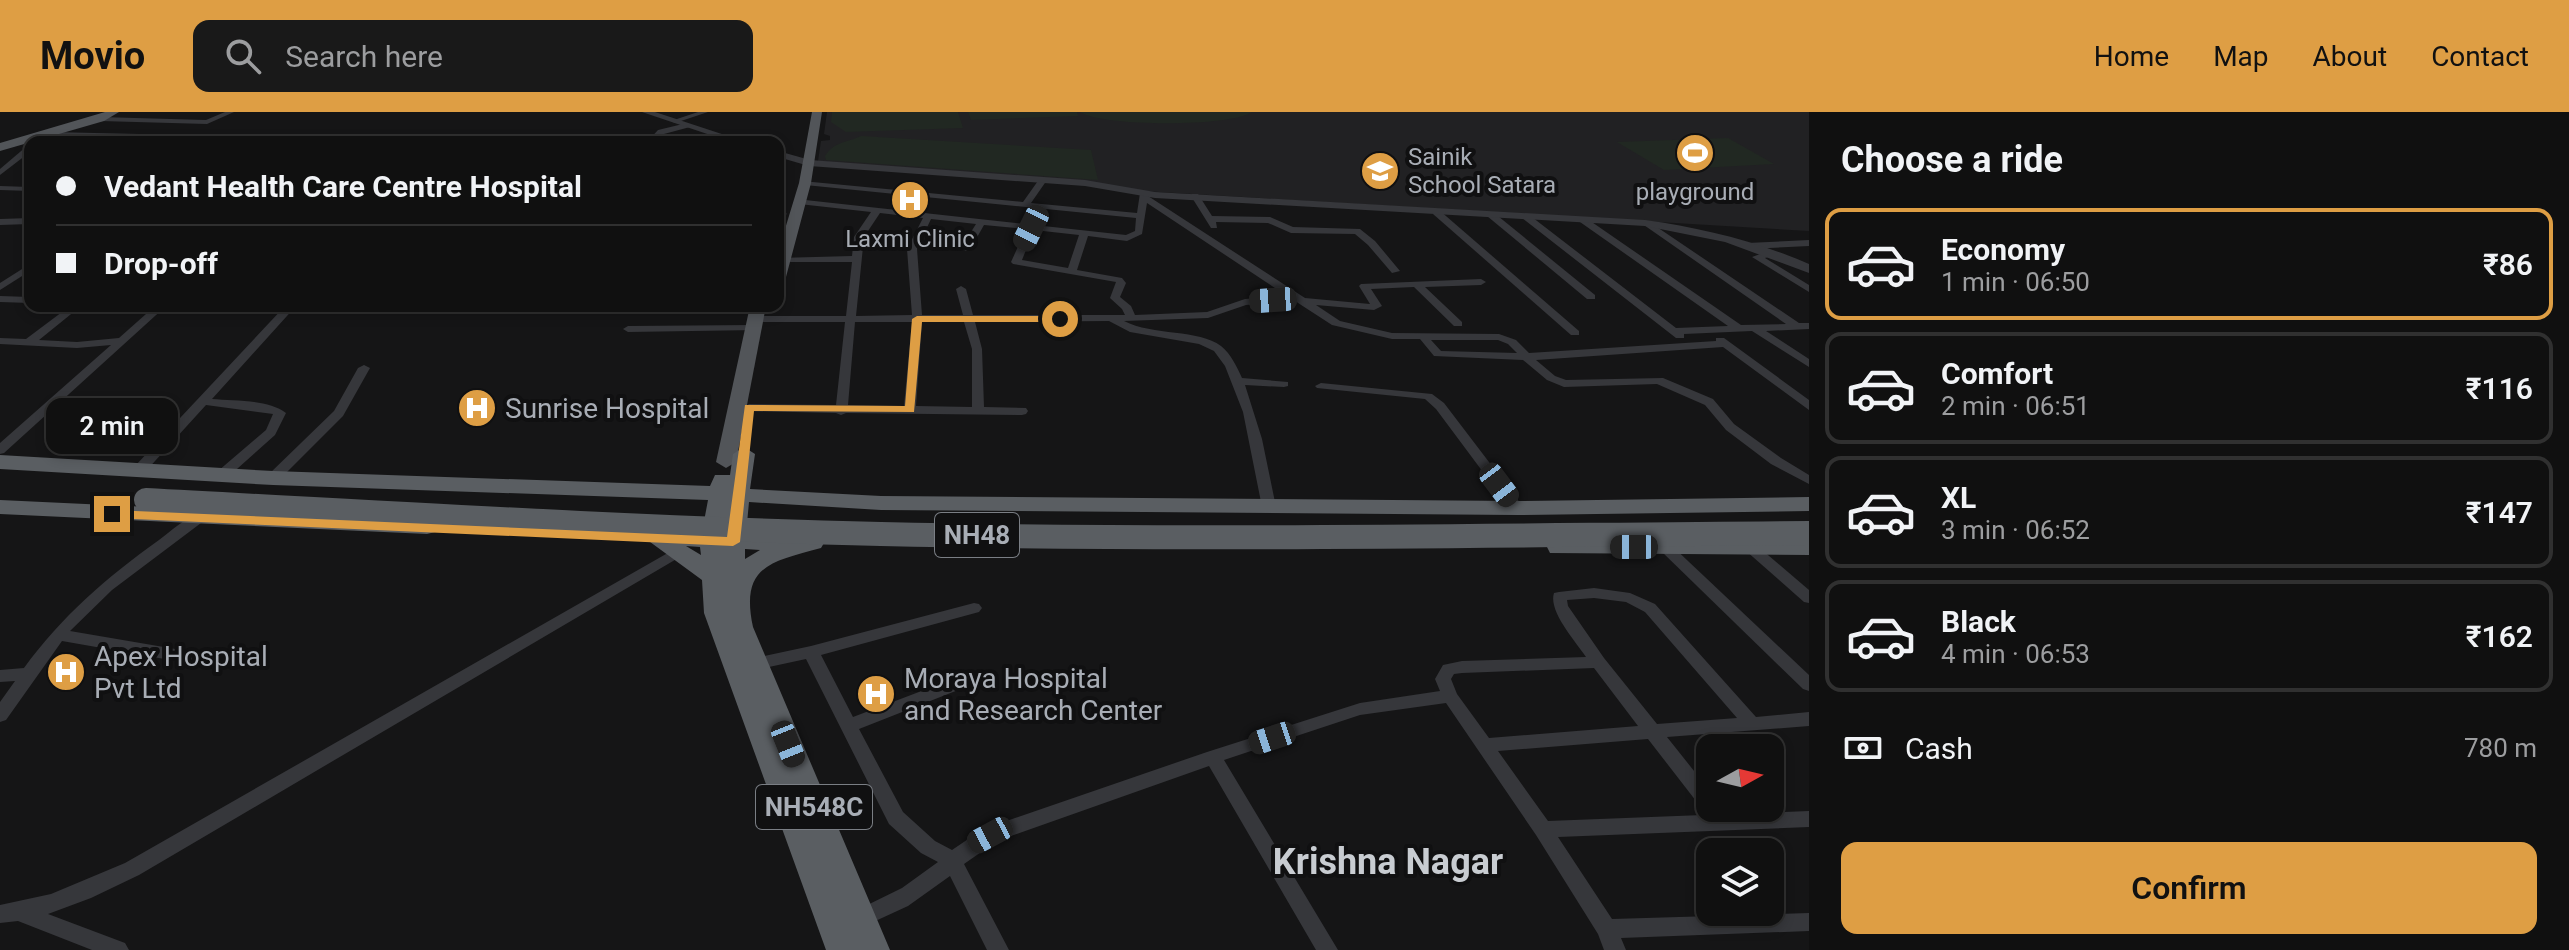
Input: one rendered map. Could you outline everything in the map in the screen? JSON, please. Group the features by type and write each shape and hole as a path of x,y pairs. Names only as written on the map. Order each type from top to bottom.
{"highway":[{"path":"671,491 704,478 735,458"},
{"path":"729,494 735,458"},
{"path":"735,458 757,481 771,489 796,496"},
{"path":"0,462 273,478 796,496 881,503 1517,508 1809,504"},
{"name":"NH48","path":"0,475 154,493 625,526 884,534 1131,536 1809,533"},
{"path":"542,532 565,487"},
{"name":"NH48","path":"0,492 154,493 885,518 1113,521 1809,519"},
{"name":"NH548C","path":"729,494 723,541 713,575 722,630 847,933 872,950"},
{"path":"0,507 812,543 1119,547 1809,547"},
{"path":"655,537 713,575"},
{"name":"NH548C","path":"723,541 734,605 847,933"},
{"path":"734,605 739,583 751,565 789,547 812,543"}],"main road":[{"path":"46,136 114,112"},
{"path":"784,252 805,183 806,112"},
{"path":"784,206 803,161 817,112"},
{"path":"0,147 24,144"},
{"path":"735,458 749,408 761,316"},
{"path":"735,458 761,316"}],"street":[{"path":"100,119 207,122 231,112"},
{"path":"646,112 722,136"},
{"path":"675,121 705,112"},
{"path":"657,136 687,125"},
{"path":"50,134 139,136"},
{"path":"0,173 24,150"},
{"path":"784,156 803,161 1085,183 1144,195 1645,223 1747,246 1809,269"},
{"path":"1026,204 1043,180"},
{"path":"805,183 1142,216"},
{"path":"0,188 24,189"},
{"path":"799,201 1132,237 1139,232 1144,195"},
{"path":"1144,195 1297,300 1336,323 1392,336 1499,337 1512,342 1551,378 1564,384 1653,378 1701,397 1730,427 1776,461 1809,480"},
{"path":"1195,196 1211,222 1270,220 1291,230 1357,231 1365,235 1375,251 1395,271"},
{"path":"956,219 965,198"},
{"path":"1059,231 1067,208"},
{"path":"841,411 862,230 877,210"},
{"path":"1436,212 1575,333"},
{"path":"1490,214 1591,297"},
{"path":"910,410 917,319 912,249 928,216"},
{"path":"1525,216 1693,347"},
{"path":"1583,220 1739,329"},
{"path":"0,222 24,221"},
{"path":"966,248 981,222"},
{"path":"1645,223 1804,327"},
{"path":"1031,228 1016,262 1119,280 1121,283 1115,298 1127,308 1131,318"},
{"path":"1072,270 1084,234"},
{"path":"1747,246 1809,243"},
{"path":"1771,253 1757,257 1809,289"},
{"path":"784,259 857,259"},
{"path":"0,287 24,271"},
{"path":"628,329 761,316 1113,319 1208,315 1245,302 1297,300 1374,307 1377,306 1364,286 1481,282"},
{"path":"1415,283 1458,324"},
{"path":"961,289 977,349 978,410"},
{"path":"0,299 24,300"},
{"path":"29,342 68,312"},
{"path":"0,450 154,312"},
{"path":"140,469 285,312"},
{"path":"1113,319 1137,332 1215,345 1240,381 1269,507"},
{"path":"1674,331 1804,327"},
{"path":"1755,328 1809,364"},
{"path":"1703,329 1809,406"},
{"path":"1424,338 1438,354 1526,357 1726,344"},
{"path":"0,341 77,345 121,341"},
{"path":"273,478 332,422 364,368"},
{"path":"1240,381 1284,384"},
{"path":"1321,386 1428,396 1440,406 1517,508"},
{"path":"201,401 271,409 280,413 271,432 223,474"},
{"path":"749,408 1022,411"},
{"path":"0,715 58,635 138,563 200,517"},
{"path":"1665,547 1809,685"},
{"path":"1750,547 1809,598"},
{"path":"9,913 56,903 132,869 680,551"},
{"path":"1696,788 1598,662 1560,607 1559,597 1623,594 1641,601 1751,723"},
{"path":"755,664 974,608"},
{"path":"58,635 193,658"},
{"path":"811,652 896,818 928,847 952,860 998,950"},
{"path":"1598,662 1449,669 1443,679 1450,696 1543,829 1607,929 1615,950"},
{"path":"0,676 30,674"},
{"path":"849,726 975,677"},
{"path":"847,933 920,887 964,849 990,835 1360,709 1450,696"},
{"path":"1484,745 1809,719"},
{"path":"1213,757 1327,950"},
{"path":"1543,829 1696,814"},
{"path":"1784,817 1809,819"},
{"path":"9,913 118,950"},
{"path":"1607,929 1809,922"}],"shaded area":[{"name":"Sainik School Satara","path":"827,112 1809,112 1809,231 1142,191 818,161 821,141 830,140 830,136 824,134"},
{"path":"832,112 958,112 963,128 846,132 831,122"},
{"path":"968,112 1077,112 1078,116 971,120"},
{"path":"1080,112 1252,112 1240,117 1195,123 1139,123 1093,117"},
{"path":"861,136 1091,150 1098,180 826,160 825,156 833,148"},
{"name":"playground","path":"1728,138 1774,164 1664,170 1617,142"}],"place":[{"name":"playground","path":"1695,153"},
{"name":"Sainik School Satara","path":"1380,171"},
{"name":"Laxmi Clinic","path":"910,200"},
{"name":"Sunrise Hospital","path":"477,408"},
{"name":"Apex Hospital Pvt Ltd","path":"66,672"},
{"name":"Moraya Hospital and Research Center","path":"876,694"}],"district":[{"name":"Krishna Nagar","path":"1388,861"}],"route":[{"path":"112,514 733,542 749,408 910,410 917,319 1060,319"}]}
